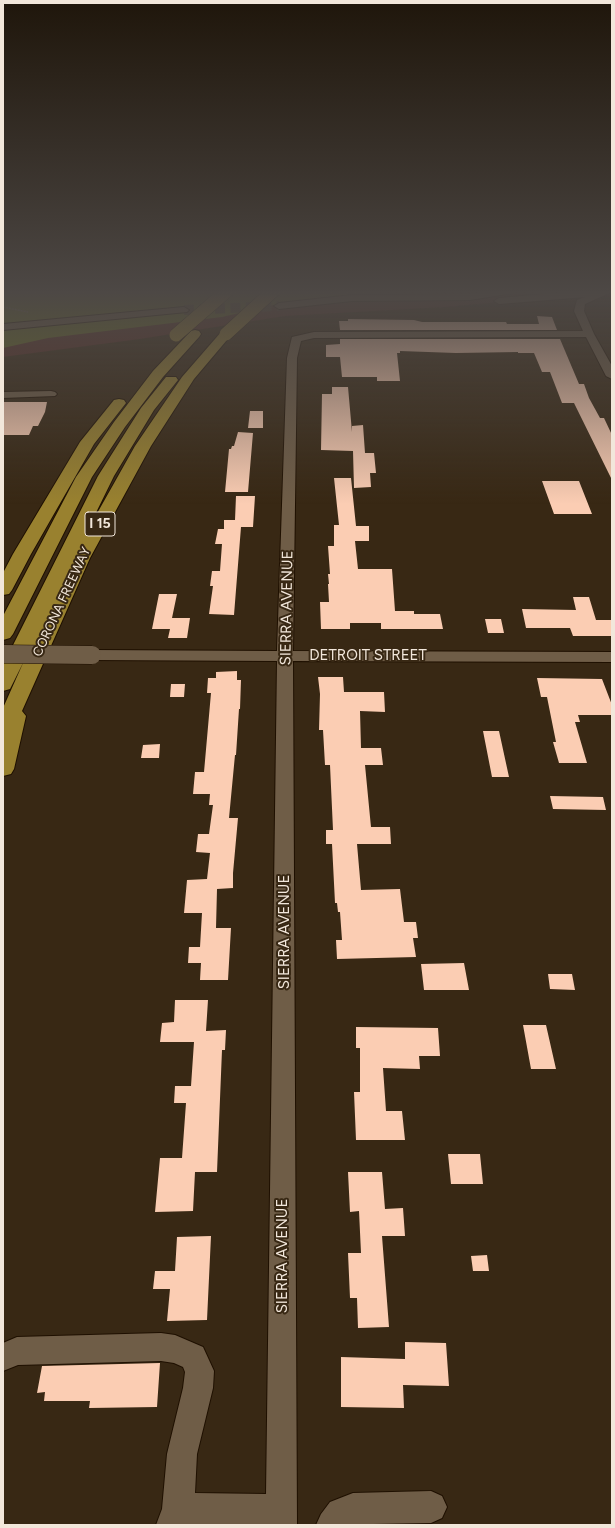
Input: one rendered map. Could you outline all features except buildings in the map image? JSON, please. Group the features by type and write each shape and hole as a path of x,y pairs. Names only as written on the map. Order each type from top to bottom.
{"highway":[{"path":"3,590 22,554 87,442 154,361"},
{"path":"3,634 84,477 119,425 158,374 170,361"},
{"path":"3,685 106,476 148,408 186,361"},
{"name":"CORONA FREEWAY","path":"3,731 81,558 142,446 200,361"},
{"path":"3,769 24,684"}],"street":[{"name":"SIERRA AVENUE","path":"281,1518 285,655 292,361"},
{"path":"604,361 612,376"},
{"path":"3,395 51,394"},
{"name":"DETROIT STREET","path":"3,654 612,657"},
{"path":"3,1357 17,1351 161,1347 175,1349 193,1357 200,1371 198,1388 182,1454 175,1517 281,1518"},
{"path":"332,1525 341,1513 353,1509 431,1507"}]}
